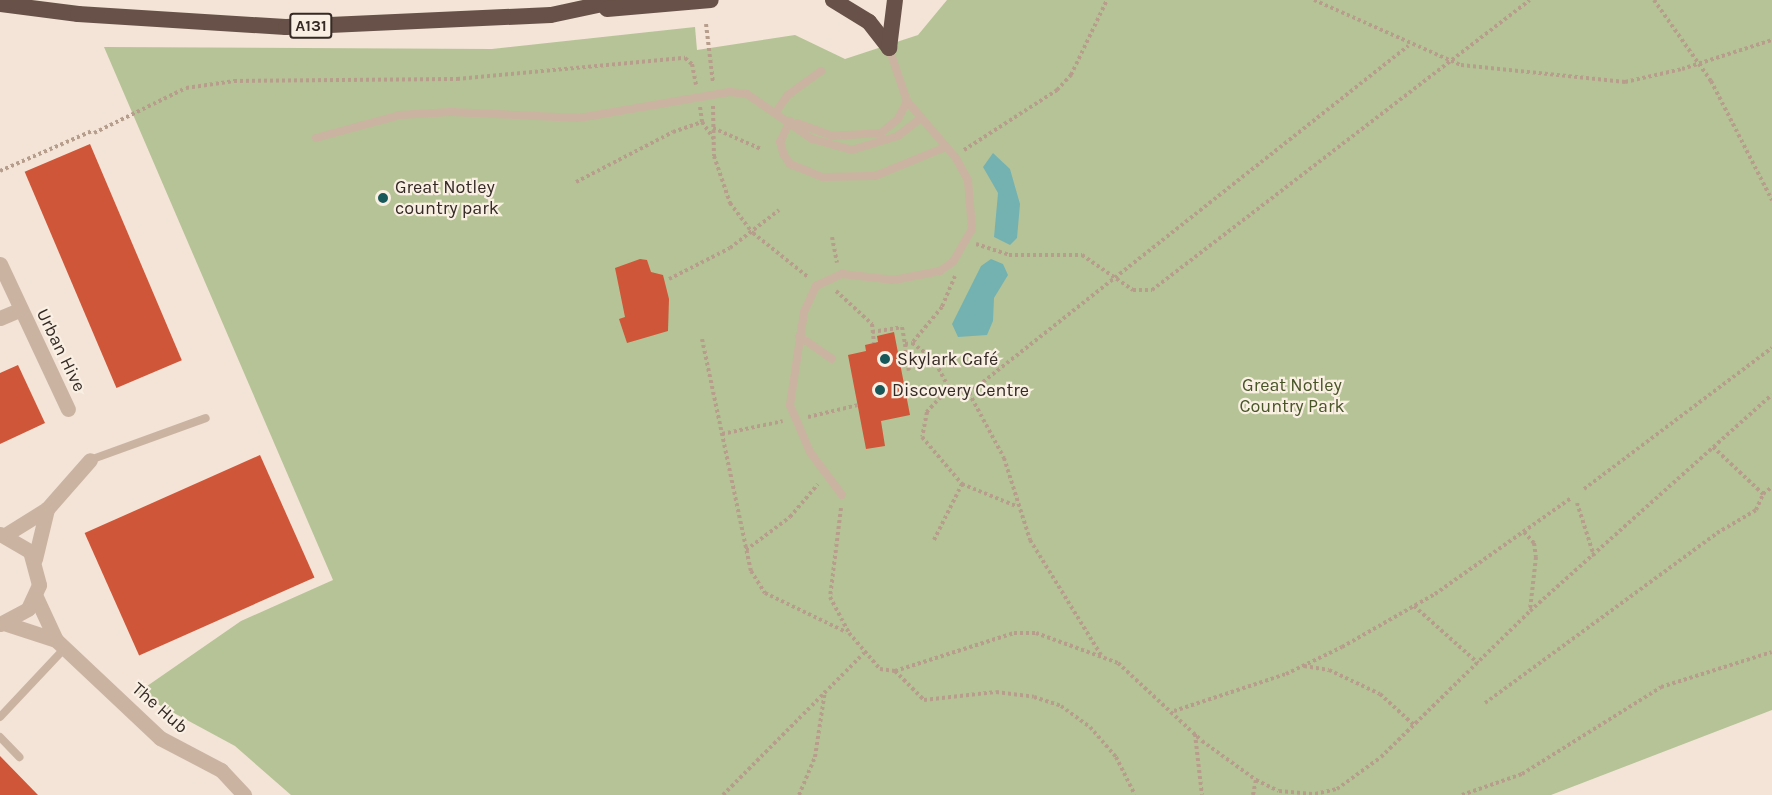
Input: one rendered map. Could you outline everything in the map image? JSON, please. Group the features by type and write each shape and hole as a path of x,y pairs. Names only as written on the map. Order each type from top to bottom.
{"highway":[{"name":"A131","path":"0,4 78,14 286,27 551,15 621,0"},
{"path":"551,15 711,0"},
{"path":"833,0 869,21 889,48"},
{"path":"889,48 896,0"}],"street":[{"name":"Urban Hive","path":"0,264 19,310 68,408"},
{"name":"Urban Hive","path":"0,318 19,310"},
{"path":"3,534 47,509 90,460"},
{"path":"35,560 47,509"},
{"path":"2,624 28,609 36,597 39,578 35,560 23,544 3,534"},
{"name":"The Hub","path":"36,597 60,644 160,738 221,770 244,795"},
{"name":"The Hub","path":"2,624 60,644"}],"lane":[{"path":"842,495 826,474 792,419 799,336 816,286 842,274 910,279 940,271 953,262 967,240 973,205 968,180 955,157 907,101 889,48"},
{"path":"776,112 788,95 821,71"},
{"path":"316,138 400,115 451,112 579,118 699,97 747,94 790,121 812,139 852,150 898,136 921,118"},
{"path":"790,121 832,136 881,133 898,119 907,101"},
{"path":"790,121 780,142 784,155 790,164 823,177 875,176 946,147"},
{"path":"799,336 832,359"},
{"path":"90,460 206,418"},
{"path":"0,717 60,644"},
{"path":"0,737 19,757"}],"path":[{"path":"955,157 1057,90 1071,75 1107,0"},
{"path":"1314,0 1408,46 1453,61 1625,82 1682,69 1772,40"},
{"path":"967,240 1009,255 1052,252 1082,255 1116,276 1133,290 1152,290 1530,0"},
{"path":"1654,0 1699,62 1772,200"},
{"path":"706,24 713,96 714,139 730,203 753,233 816,286"},
{"path":"969,393 1408,46"},
{"path":"0,171 93,132 186,88 234,81 457,79 685,58 692,64 702,122 714,139"},
{"path":"576,182 673,132 702,122"},
{"path":"713,128 761,149"},
{"path":"669,279 753,233 778,210"},
{"path":"832,237 842,274"},
{"path":"905,344 912,343 942,307 956,273 953,262"},
{"path":"832,286 872,324 874,343"},
{"path":"872,332 902,327 909,371"},
{"path":"702,339 751,571 765,593 849,633"},
{"path":"912,343 933,358 949,388 969,393 979,405 1004,458 1016,506 1030,540 1102,656"},
{"path":"1584,489 1772,348"},
{"path":"949,388 927,412 922,437 962,484 1016,506"},
{"path":"842,495 829,585 833,610 864,653 880,669 895,671 1014,633 1036,633 1118,663 1174,711 1195,733 1256,780 1299,795 1337,789 1414,725 1530,611 1772,395"},
{"path":"1713,447 1763,494"},
{"path":"746,550 790,517 826,474"},
{"path":"934,540 962,484"},
{"path":"1485,703 1717,533 1756,510 1763,494 1772,488"},
{"path":"1174,711 1304,666 1414,606 1571,498"},
{"path":"1577,503 1594,556"},
{"path":"1524,531 1534,543 1536,557 1530,611"},
{"path":"1414,606 1478,663"},
{"path":"1462,795 1522,774 1662,687 1772,652"},
{"path":"723,795 864,653"},
{"path":"1304,666 1329,670 1380,694 1414,725"},
{"path":"895,671 924,700 996,692 1035,697 1061,706 1090,727 1116,758 1136,795"},
{"path":"799,795 815,757 825,691"},
{"path":"1195,733 1202,795"},
{"path":"1253,795 1256,780"}],"green space":[{"name":"Great Notley Country Park","path":"947,0 1772,0 1772,710 1551,795 291,795 235,746 137,693 241,621 333,580 104,47 492,49 695,27 697,50 795,35 845,59 918,35"}],"water":[{"path":"993,153 1010,169 1020,204 1017,238 1010,245 994,237 998,193 983,167"},
{"path":"991,259 1003,264 1008,275 994,298 993,321 987,335 958,337 952,324 981,266"}],"building":[{"path":"90,144 182,360 116,388 25,172"},
{"path":"640,259 647,260 651,272 663,275 669,299 668,331 627,343 619,319 625,317 615,268"},
{"name":"Discovery Centre","path":"894,332 910,415 881,421 885,446 866,449 848,355 866,351 865,345 878,342 877,336"},
{"path":"18,365 45,423 0,444 0,373"},
{"path":"260,455 315,577 139,656 85,533"},
{"path":"0,756 38,795 0,795"}],"place":[{"name":"Great Notley country park","path":"383,198"},
{"name":"Skylark Café","path":"885,359"},
{"name":"Discovery Centre","path":"880,390"}]}
